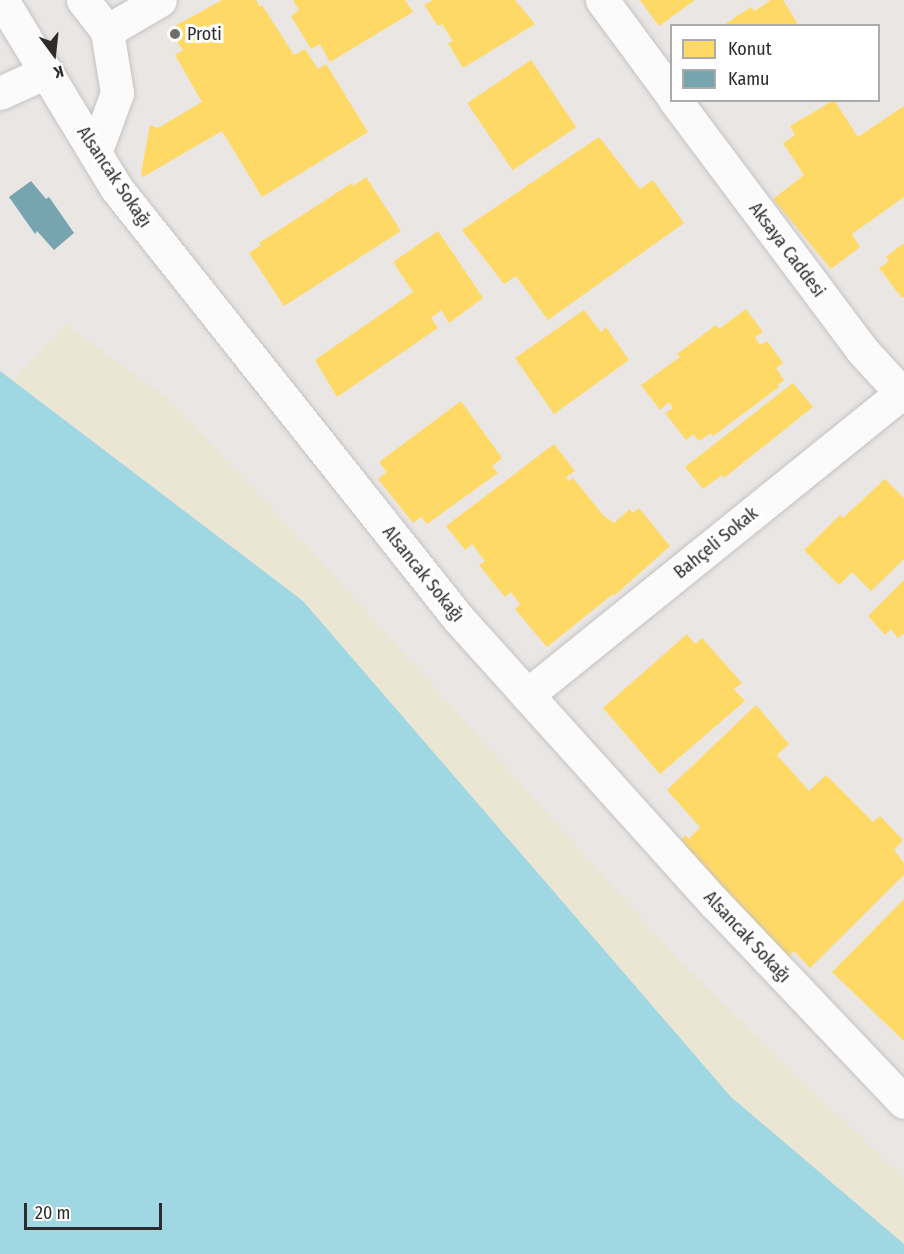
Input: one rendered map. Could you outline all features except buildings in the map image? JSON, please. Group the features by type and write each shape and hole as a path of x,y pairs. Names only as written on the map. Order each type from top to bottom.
{"street":[{"name":"Alsancak Sokağı","path":"2,0 117,189 458,618 716,903 904,1102"},
{"path":"83,0 107,31 117,93 95,153"},
{"path":"107,31 160,0"},
{"path":"602,0 670,92"},
{"path":"0,93 46,72"},
{"name":"Aksaya Caddesi","path":"676,102 861,349 903,394"},
{"name":"Bahçeli Sokak","path":"527,695 903,394"}],"sand":[{"path":"65,324 169,399 324,564 681,962 904,1179 904,1244 731,1097 303,601 13,380"}],"water":[{"path":"0,371 303,601 731,1097 904,1244 904,1254 0,1254"}],"place":[{"name":"Proti","path":"175,34"}]}
